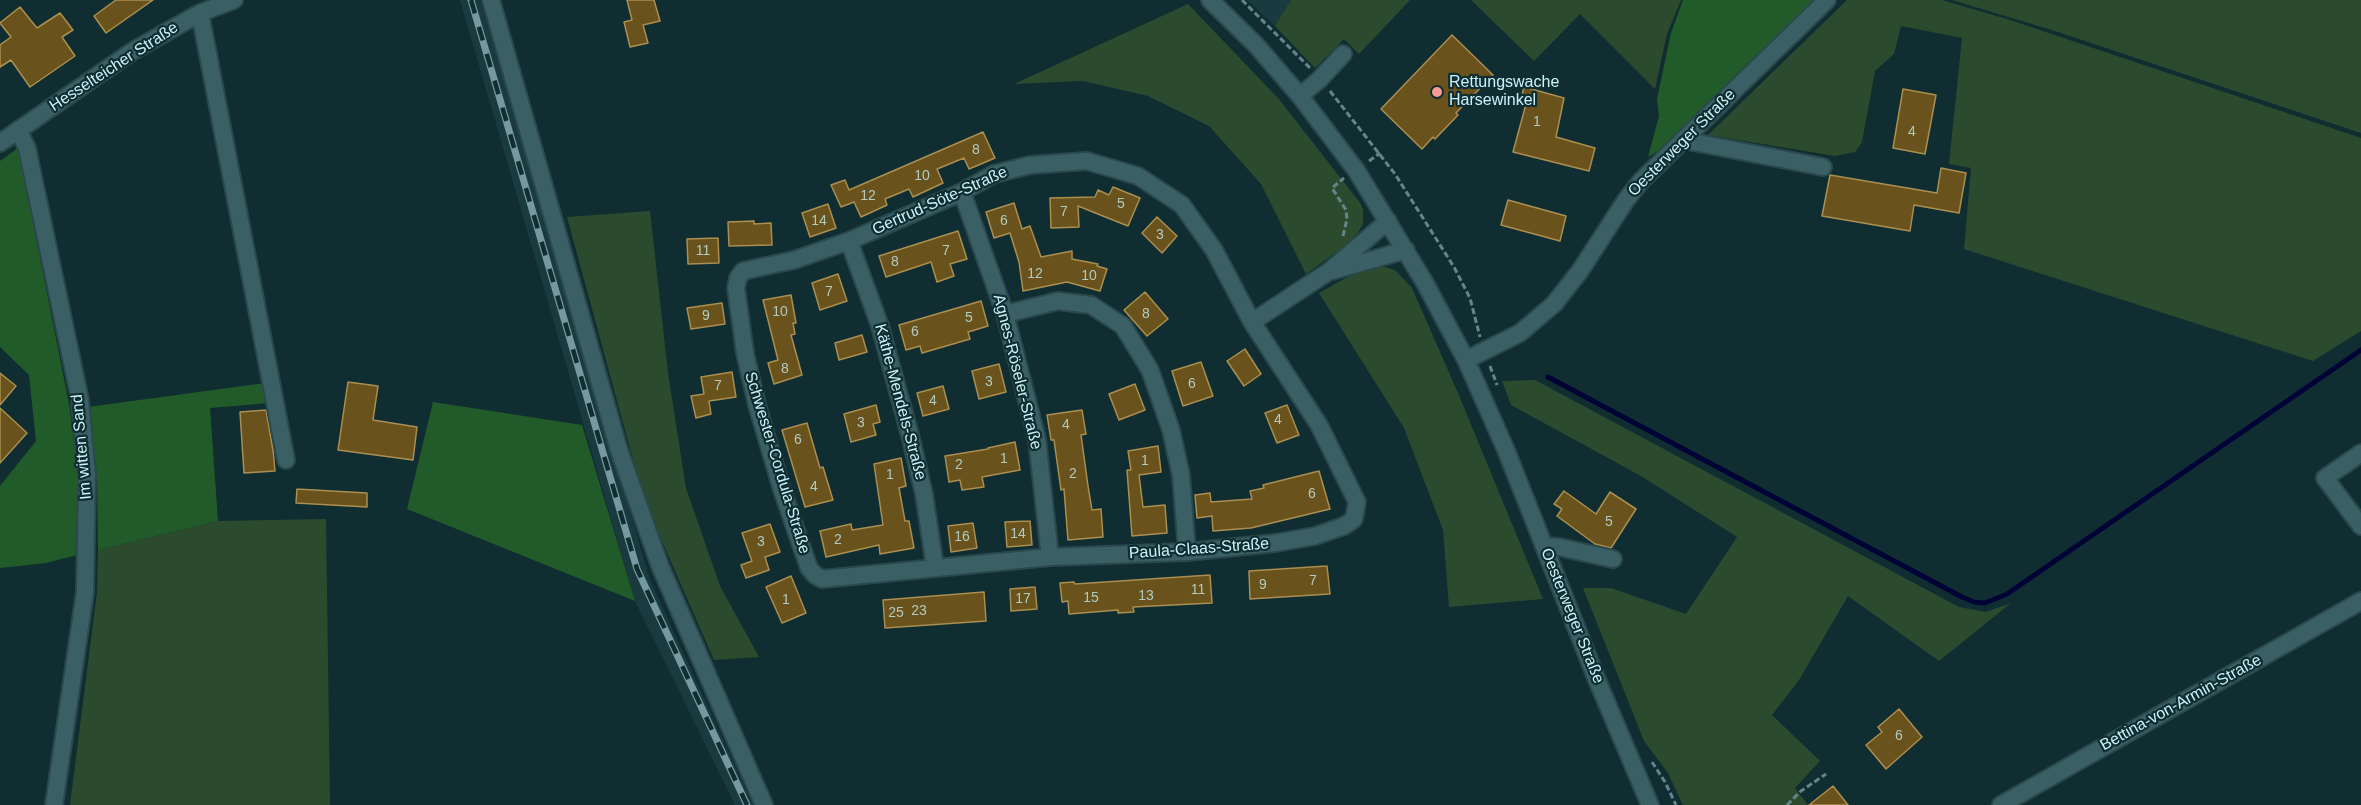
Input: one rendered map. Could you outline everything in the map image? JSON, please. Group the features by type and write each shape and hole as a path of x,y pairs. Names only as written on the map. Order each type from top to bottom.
{"street":[{"name":"Hesselteicher Straße","path":"0,143 133,51 200,13 234,0"},
{"path":"491,0 620,450 660,566 764,805"},
{"name":"Oesterweger Straße","path":"1210,0 1256,45 1300,96 1356,170 1406,250 1466,360 1506,450 1597,680 1650,805"},
{"name":"Oesterweger Straße","path":"1466,360 1520,333 1554,304 1641,181 1827,0"},
{"path":"200,13 286,460"},
{"path":"1300,96 1320,80 1343,54"},
{"name":"Im witten Sand","path":"18,130 27,148 80,400 87,475 85,592 54,805"},
{"path":"1683,140 1823,167"},
{"name":"Gertrud-Söte-Straße","path":"738,278 743,271 794,260 849,241 962,192 994,174 1030,165 1087,161 1138,176 1182,205 1214,250 1252,322"},
{"name":"Agnes-Röseler-Straße","path":"962,192 1005,314 1037,439 1050,557"},
{"path":"1252,322 1328,272 1388,220"},
{"name":"Käthe-Mendels-Straße","path":"849,241 880,326 910,435 924,494 935,567"},
{"path":"1328,272 1406,250"},
{"name":"Schwester-Cordula-Straße","path":"738,278 736,288 745,353 757,405 793,523 809,568 815,575"},
{"path":"1005,314 1058,301 1091,305 1124,326 1149,370 1171,430 1181,475 1186,552"},
{"name":"Paula-Claas-Straße","path":"815,575 822,579 1050,557 1186,552 1275,543 1315,536 1344,526 1354,519 1357,502 1318,425 1252,322"},
{"path":"2361,453 2325,478 2361,526"},
{"path":"1544,546 1613,559"},
{"name":"Bettina-von-Armin-Straße","path":"2001,805 2361,602"}],"path":[{"path":"1336,244 1343,236 1347,219 1346,210 1332,188 1380,153"},
{"path":"1787,805 1801,791 1826,774"}],"shaded area":[{"path":"460,0 480,0 650,580 753,805 735,805 635,601"},
{"path":"1247,0 1291,0 1275,26"}],"green space":[{"path":"1291,0 1410,0 1359,54 1344,39 1315,68 1275,26"},
{"path":"1471,0 1681,0 1667,34 1655,89 1580,14 1534,61"},
{"path":"1683,0 1815,0 1668,145 1648,157 1659,116 1657,99 1671,33"},
{"path":"1847,0 1942,0 2007,19 2361,138 2361,331 2313,361 1964,249 1971,168 1949,164 1962,38 1901,26 1894,54 1875,71 1862,142 1855,152 1835,156 1708,135"},
{"path":"1952,0 2361,0 2361,133 2055,31"},
{"path":"1188,4 1278,98 1361,204 1363,224 1358,233 1342,248 1306,274 1261,184 1209,126 1148,96 1083,81 1014,84"},
{"path":"18,148 70,409 78,473 77,555 46,563 0,568 0,486 36,441 29,375 0,347 0,161"},
{"path":"650,211 668,373 686,488 720,586 759,657 714,660 644,500 567,217"},
{"path":"1381,266 1395,270 1412,288 1543,599 1449,607 1443,530 1404,428 1319,293 1351,275"},
{"path":"1535,380 1959,607 1986,612 2011,603 1939,661 1848,596 1799,680 1772,715 1820,761 1795,788 1808,805 1683,805 1668,773 1644,741 1583,588 1611,588 1686,614 1737,537 1641,476 1511,405 1502,381"},
{"path":"265,383 269,403 210,408 218,521 98,550 97,474 88,407"},
{"path":"433,402 582,425 635,601 407,509"},
{"path":"326,519 330,805 70,805 97,592 98,550 218,521"}],"building":[{"path":"116,0 153,0 106,33 94,16"},
{"path":"627,0 654,0 660,21 643,25 648,43 630,47 624,22 632,20"},
{"path":"20,7 37,28 60,13 73,30 62,37 75,56 30,87 11,60 0,67 0,45 11,37 0,23"},
{"name":"Rettungswache Harsewinkel","path":"1452,35 1493,75 1456,113 1458,115 1435,139 1433,137 1422,149 1381,109"},
{"path":"1524,87 1564,98 1556,137 1595,148 1589,171 1513,152 1526,104 1520,103"},
{"path":"1903,89 1936,95 1925,154 1893,148"},
{"path":"983,132 995,158 969,169 964,158 937,169 943,183 913,197 909,189 885,199 887,205 861,217 854,202 841,207 831,185 845,180 849,190"},
{"path":"1941,168 1966,173 1959,213 1914,205 1910,231 1822,216 1830,175 1937,193"},
{"path":"1113,187 1140,198 1128,226 1078,206 1079,227 1051,228 1050,198 1095,197 1098,190 1109,195"},
{"path":"1508,200 1566,216 1560,241 1501,225"},
{"path":"1014,203 1022,229 1030,226 1041,257 1072,251 1072,259 1098,264 1097,266 1107,269 1100,291 1067,282 1023,291 1019,262 1010,233 994,238 986,212"},
{"path":"828,204 836,228 810,237 802,213"},
{"path":"1157,217 1177,236 1162,253 1142,233"},
{"path":"754,221 754,224 771,223 772,245 729,246 728,222"},
{"path":"958,231 967,259 950,264 954,276 937,282 931,262 886,277 879,256"},
{"path":"718,238 719,263 688,264 687,239"},
{"path":"838,274 847,301 820,310 812,283"},
{"path":"1145,292 1168,319 1147,336 1124,310"},
{"path":"791,295 796,323 793,323 795,334 791,335 802,375 774,384 768,363 778,360 763,300"},
{"path":"981,301 988,326 968,332 970,339 922,353 920,346 906,350 899,325"},
{"path":"722,303 725,324 691,329 687,308"},
{"path":"862,335 867,352 839,360 835,343"},
{"path":"1245,349 1261,374 1244,386 1227,361"},
{"path":"1201,362 1213,396 1183,406 1172,371"},
{"path":"999,364 1006,392 979,399 972,371"},
{"path":"732,372 736,397 709,401 711,414 696,418 691,396 704,394 701,377"},
{"path":"0,373 16,386 0,405"},
{"path":"348,382 378,386 373,420 417,427 413,460 338,450"},
{"path":"1135,384 1145,410 1119,420 1109,394"},
{"path":"943,386 949,409 923,416 917,393"},
{"path":"876,405 880,422 873,424 876,435 851,442 844,414"},
{"path":"1287,405 1299,435 1277,443 1265,413"},
{"path":"0,408 27,433 0,463"},
{"path":"266,410 275,471 244,473 240,412"},
{"path":"1082,410 1086,434 1081,435 1088,486 1092,510 1101,509 1103,537 1068,540 1064,489 1061,490 1054,440 1051,440 1047,415"},
{"path":"807,423 820,468 823,467 833,500 805,507 782,430"},
{"path":"1015,442 1020,470 982,477 984,487 962,490 960,480 949,482 945,456"},
{"path":"1158,446 1161,472 1139,475 1143,507 1165,505 1167,533 1132,536 1127,470 1131,470 1128,451"},
{"path":"901,458 906,486 899,488 905,521 909,521 914,548 880,554 879,545 826,557 820,531 851,524 852,530 883,525 874,464"},
{"path":"1319,471 1330,509 1251,528 1213,531 1212,516 1197,518 1195,495 1210,493 1211,502 1252,499 1250,491 1264,488 1263,485"},
{"path":"297,489 367,493 367,507 296,503"},
{"path":"1564,491 1596,514 1610,492 1636,509 1611,548 1595,544 1557,516 1562,509 1554,504"},
{"path":"1030,521 1032,545 1007,547 1005,522"},
{"path":"973,523 977,548 951,552 948,526"},
{"path":"770,524 780,552 765,557 769,570 746,578 741,565 752,561 742,533"},
{"path":"1327,566 1330,594 1250,599 1249,571"},
{"path":"1210,575 1212,603 1133,607 1134,612 1118,613 1118,610 1069,614 1068,601 1062,602 1060,583"},
{"path":"791,576 806,613 782,623 766,587"},
{"path":"1035,587 1037,609 1011,611 1010,589"},
{"path":"984,592 986,621 885,628 883,600"},
{"path":"1899,709 1922,737 1886,769 1866,745 1882,732 1878,727"},
{"path":"1833,786 1848,805 1809,805"}],"waterway":[{"path":"1548,377 1962,597 1974,602 1985,603 2007,594 2361,350"}],"railway":[{"path":"471,0 637,569 747,805"}],"place":[{"name":"Rettungswache Harsewinkel","path":"1437,92"}]}
